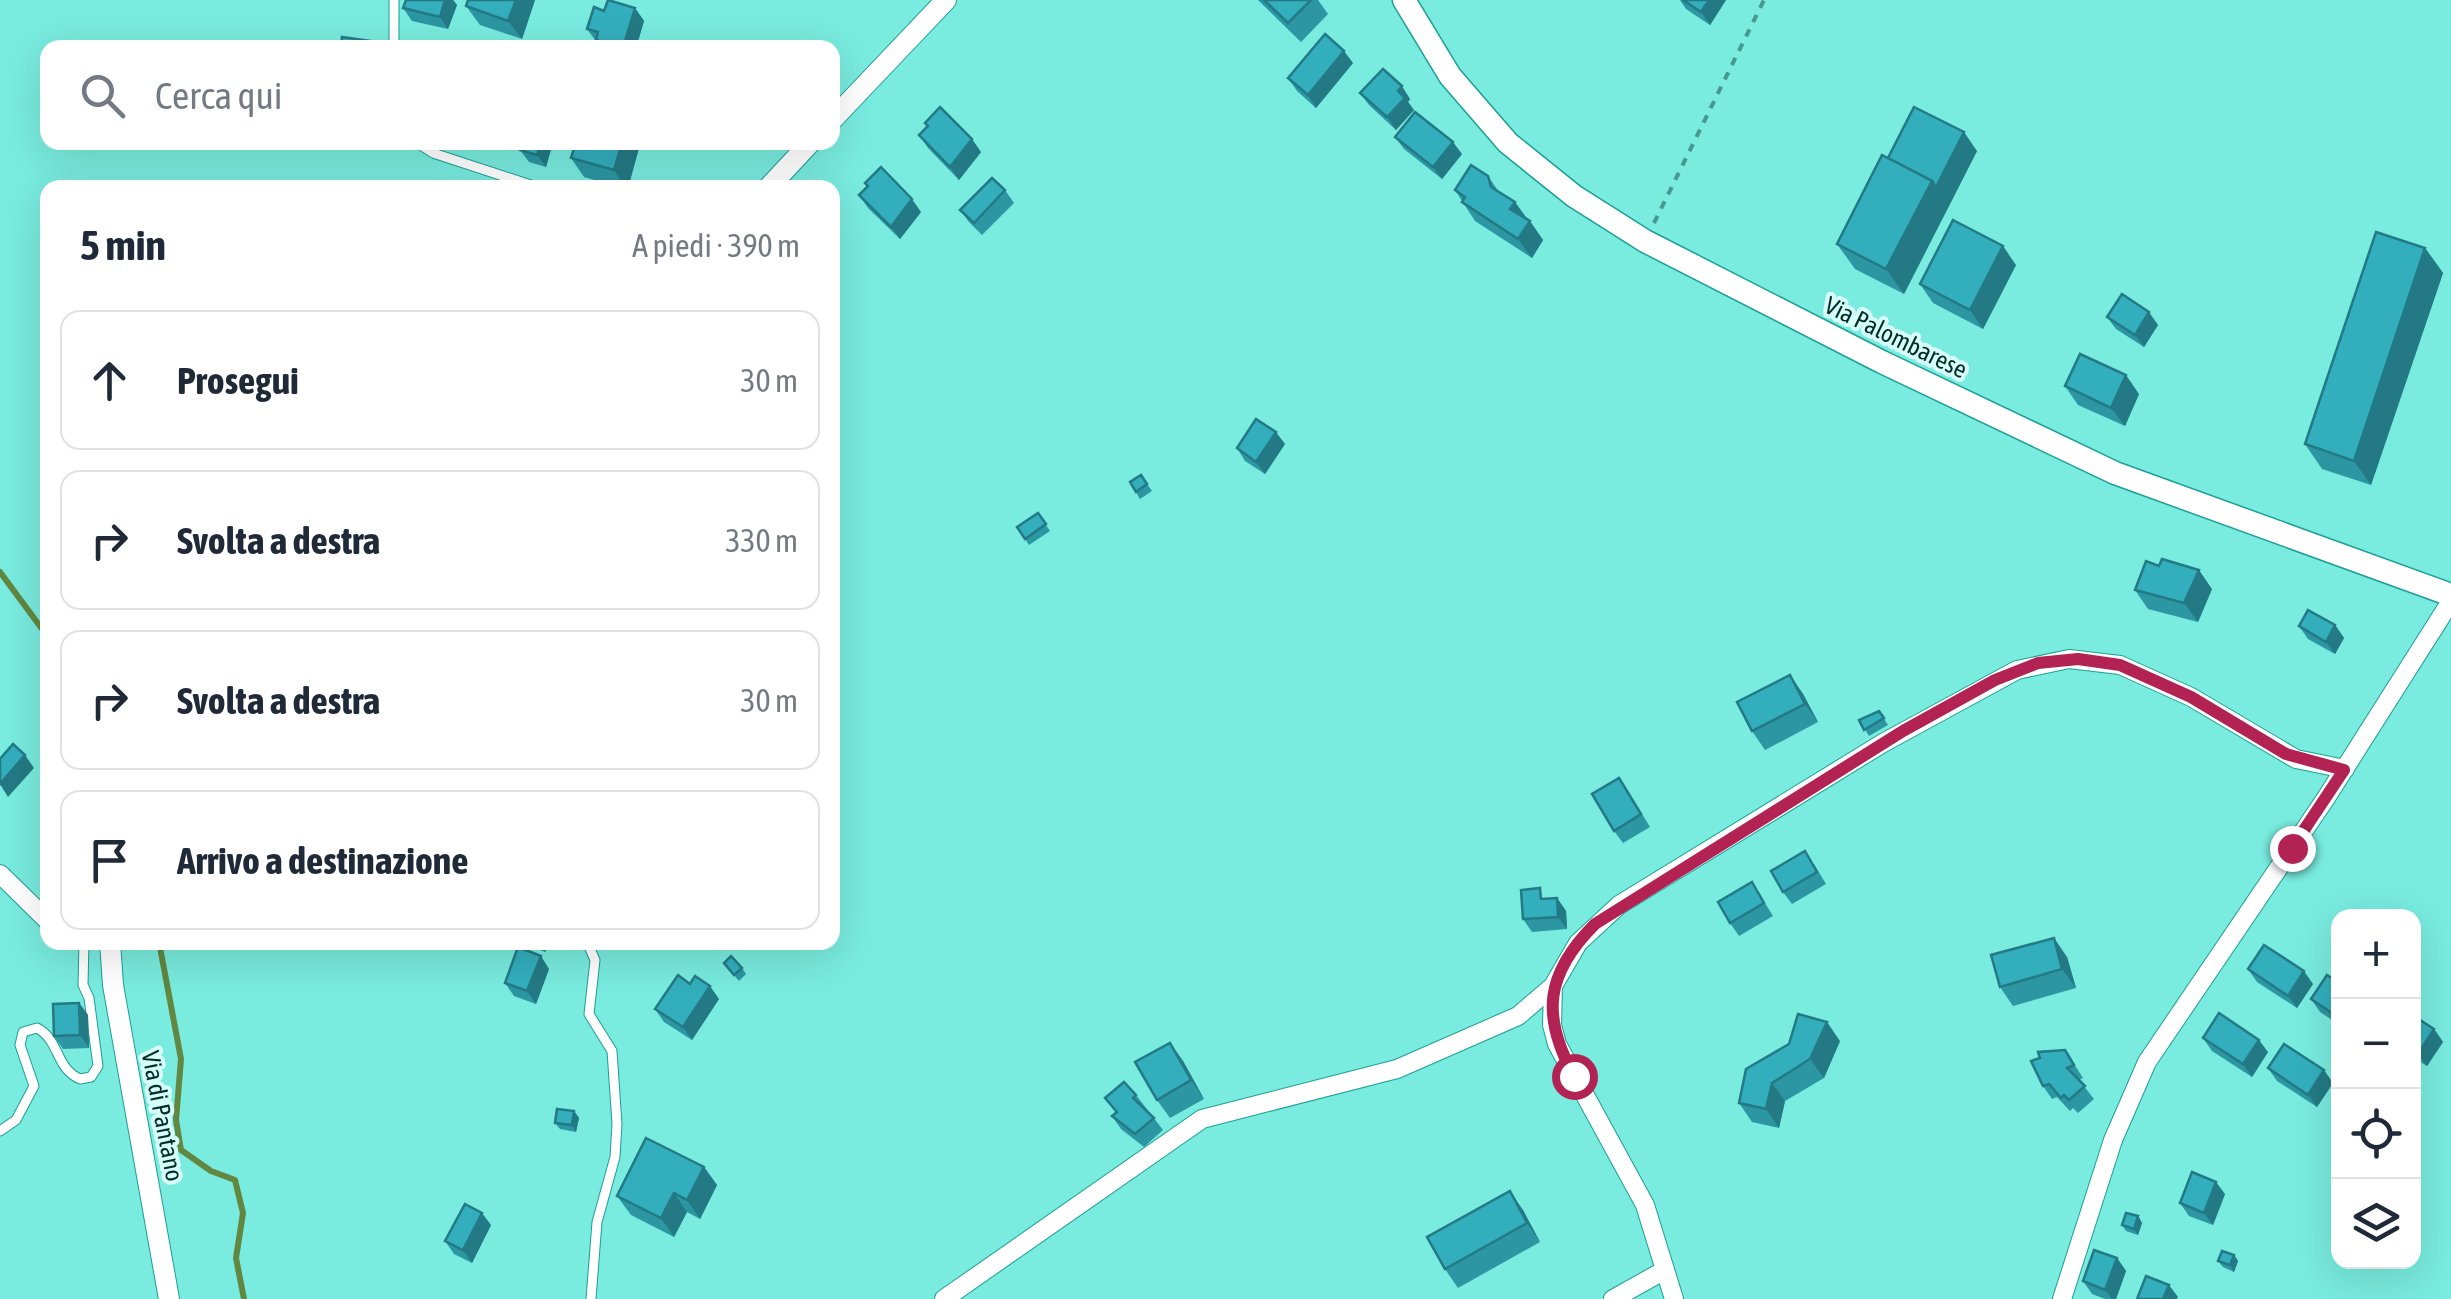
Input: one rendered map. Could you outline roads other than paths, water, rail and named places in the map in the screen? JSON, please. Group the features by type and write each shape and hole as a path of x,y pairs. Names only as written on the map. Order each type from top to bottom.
{"main road":[{"name":"Via Palombarese","path":"1404,0 1450,76 1508,143 1574,196 1646,241 1882,362 2115,473 2451,598"}],"street":[{"path":"840,112 946,0"},
{"path":"775,180 804,150"},
{"path":"2062,1299 2113,1140 2141,1074 2344,770 2451,598"},
{"path":"944,1299 1195,1123 1240,1106 1420,1060 1518,1016 1554,986 1578,942 1627,900 1903,731 1995,680 2038,663 2078,659 2120,665 2191,697 2286,754 2344,770"},
{"path":"0,874 40,913"},
{"name":"Via di Pantano","path":"111,950 113,985 169,1299"},
{"path":"1554,986 1552,1025 1557,1044 1645,1205 1674,1299"},
{"path":"1613,1299 1665,1270"}],"lane":[{"path":"394,0 394,40"},
{"path":"429,150 516,180"},
{"path":"0,1131 16,1120 34,1086 20,1046 22,1032 37,1028 46,1033 69,1074 91,1077 98,1066 89,998 82,985 84,950"},
{"path":"590,1299 597,1222 615,1157 617,1124 612,1051 588,1014 595,960 591,950"}],"waterway":[{"path":"0,572 40,626"},
{"path":"161,950 181,1059 176,1120 181,1150 211,1171 235,1180 243,1213 236,1258 244,1299"}]}
